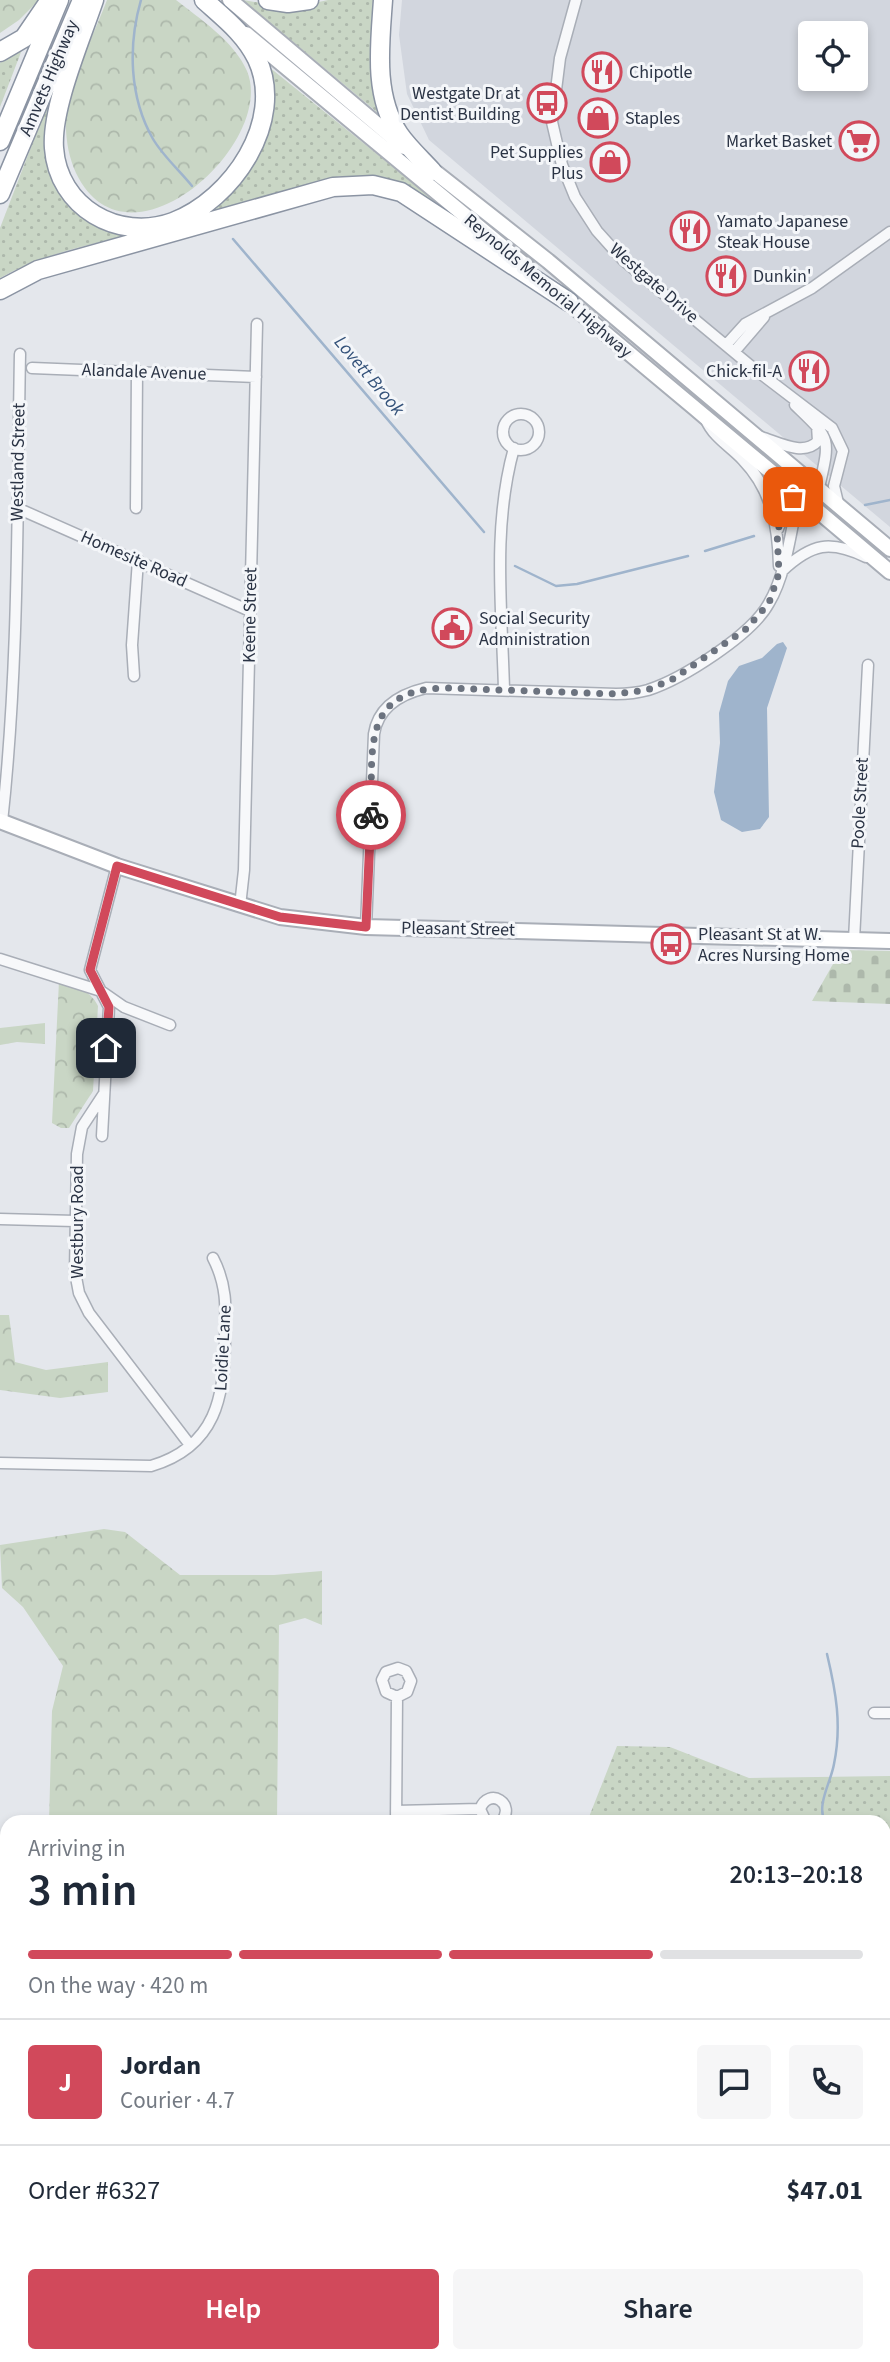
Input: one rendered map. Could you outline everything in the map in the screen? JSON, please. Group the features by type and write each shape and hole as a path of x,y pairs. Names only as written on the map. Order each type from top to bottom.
{"highway":[{"path":"0,52 24,38 50,0"},
{"name":"Amvets Highway","path":"0,141 59,0"},
{"name":"Amvets Highway","path":"0,194 82,0"},
{"path":"94,0 60,106 54,132 55,161 68,193 85,210 114,224 141,227 174,221 215,195 233,176 259,135 263,90 258,62 245,38 205,0"},
{"path":"268,0 288,3 309,0"},
{"path":"383,0 379,57 382,90 389,116 400,135 432,170"},
{"path":"0,289 38,270 115,247 333,187 373,185 401,192 569,302"}],"main road":[{"name":"Reynolds Memorial Highway","path":"205,0 704,416 783,479 799,483 818,499 839,507 890,550"},
{"name":"Reynolds Memorial Highway","path":"230,0 756,436 885,568"},
{"name":"Pleasant Street","path":"1,822 117,866 296,920 366,927 890,941"}],"street":[{"name":"Westgate Drive","path":"576,0 560,58 552,122 562,165 575,197 597,231 623,260 836,432 843,451 834,492 839,507"},
{"path":"730,349 767,314 890,232"},
{"name":"Keene Street","path":"240,905 244,870 257,324"},
{"name":"Westland Street","path":"1,822 12,729 20,354"},
{"name":"Alandale Avenue","path":"32,368 256,377"},
{"path":"136,508 137,371"},
{"name":"Westgate Drive","path":"772,383 817,426"},
{"path":"704,416 712,432 759,478 770,502 777,532 779,573"},
{"path":"756,436 795,448 809,447 818,441 817,426"},
{"path":"817,426 828,445 818,499"},
{"path":"504,690 500,525 505,481 514,448"},
{"path":"818,499 835,480"},
{"path":"777,532 788,502 799,483"},
{"path":"366,927 373,740 379,717 397,699 419,690 616,694 632,693 662,684 755,622 769,603 779,573 799,483"},
{"name":"Homesite Road","path":"17,508 250,611"},
{"path":"779,573 803,553 830,546 844,548 885,568"},
{"path":"134,676 132,645 138,560"},
{"name":"Poole Street","path":"854,940 868,665"},
{"path":"102,1136 109,1007 90,970 117,866"},
{"path":"0,959 101,991 124,1007 170,1025"},
{"name":"Westbury Road","path":"103,1095 82,1128 77,1154 75,1272 79,1293 89,1313 190,1445"},
{"path":"0,1219 75,1221"},
{"name":"Loidie Lane","path":"0,1463 150,1466 174,1457 190,1445 213,1416 224,1383 226,1291 213,1258"},
{"path":"396,1815 397,1697"},
{"path":"874,1713 890,1713"},
{"path":"408,1815 480,1809 489,1798 501,1800 507,1811 505,1815"},
{"path":"480,1809 483,1815"}],"shaded area":[{"path":"402,0 890,0 890,527 429,140 407,94 399,35"}],"green space":[{"path":"0,0 39,0 19,20 0,33"},
{"path":"107,0 176,0 225,40 247,71 250,100 240,132 220,163 192,189 160,207 128,212 99,202 76,173 70,156 66,127 72,87"},
{"path":"243,0 291,8 328,0 373,0 372,60 384,118"},
{"path":"23,47 0,107 0,63"},
{"path":"264,63 444,208 382,178 340,176 180,223 252,158"},
{"path":"54,87 58,89 52,164 55,182 62,198 74,211 91,222 145,232 52,255 0,278 0,228"},
{"path":"841,950 890,951 890,1004 812,1001"},
{"path":"59,981 86,992 98,1006 93,1091 69,1128 61,1128 52,1123"},
{"path":"45,1023 45,1044 17,1042 0,1045 0,1028"},
{"path":"0,1315 9,1315 15,1362 46,1370 108,1362 108,1392 60,1398 0,1390"},
{"path":"104,1529 125,1532 180,1575 274,1575 322,1571 322,1625 305,1618 279,1625 277,1815 49,1815 52,1711 63,1666 23,1607 2,1588 0,1545"},
{"path":"617,1746 670,1747 749,1778 890,1776 890,1815 590,1815"}],"water":[{"path":"783,642 787,648 767,708 769,817 760,829 742,832 721,820 714,792 720,743 719,713 728,681 739,666 762,658"}],"waterway":[{"name":"Lovett Brook","path":"141,0 133,53 139,106 153,139 192,186"},
{"name":"Lovett Brook","path":"233,239 484,532"},
{"name":"Lovett Brook","path":"865,505 890,500"},
{"name":"Lovett Brook","path":"705,551 754,536"},
{"name":"Lovett Brook","path":"515,566 556,586 577,584 688,556"},
{"path":"823,1815 823,1801 834,1764 838,1736 835,1695 827,1654"}],"way so far":[{"path":"371,815 375,728 386,708 411,692 426,688 445,688 632,693 662,684 737,636 763,613 774,592 779,573 777,532 788,502 793,497"}],"place":[{"name":"Chipotle","path":"602,72"},
{"name":"Westgate Dr at Dentist Building","path":"547,103"},
{"name":"Staples","path":"598,118"},
{"name":"Market Basket","path":"859,141"},
{"name":"Pet Supplies Plus","path":"610,162"},
{"name":"Yamato Japanese Steak House","path":"690,231"},
{"name":"Dunkin'","path":"726,276"},
{"name":"Chick-fil-A","path":"809,371"},
{"name":"Social Security Administration","path":"452,628"},
{"name":"Pleasant St at W. Acres Nursing Home","path":"671,944"}],"route":[{"path":"106,1048 109,1007 92,979 90,970 117,866 280,917 366,927 371,815"}]}
